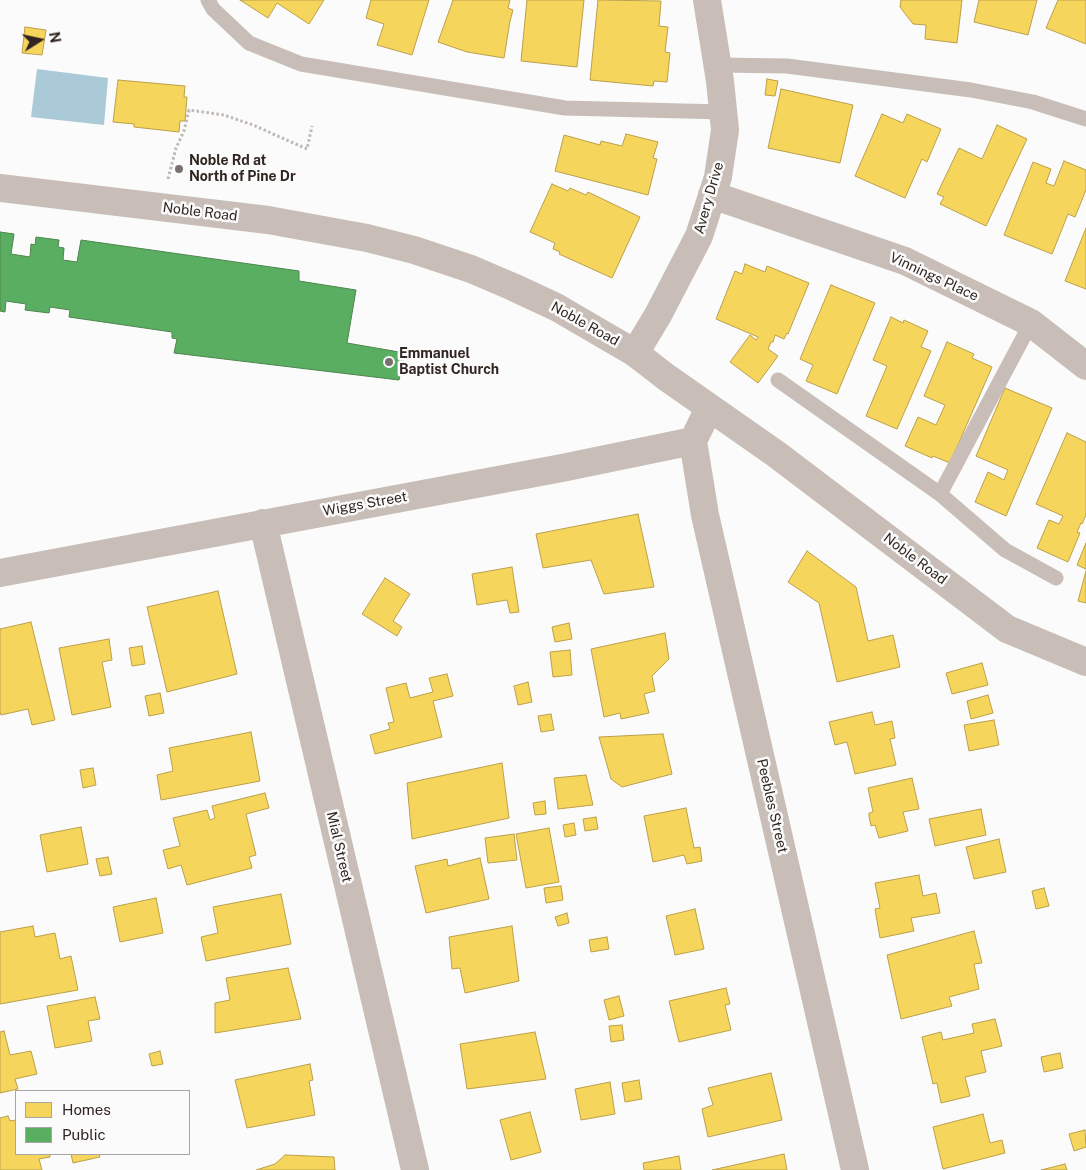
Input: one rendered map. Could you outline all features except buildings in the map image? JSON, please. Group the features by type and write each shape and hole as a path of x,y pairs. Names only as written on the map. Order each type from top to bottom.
{"street":[{"name":"Avery Drive","path":"636,353 699,236 718,177 725,130 718,65 707,0"},
{"name":"Noble Road","path":"0,188 268,220 367,238 414,250 472,269 556,307 636,353 666,377 776,454 1007,629 1086,662"},
{"name":"Vinnings Place","path":"712,195 905,261 1032,324 1086,366"},
{"path":"693,441 709,408"},
{"name":"Wiggs Street","path":"0,573 562,468 693,441"},
{"name":"Peebles Street","path":"693,441 708,525 855,1170"},
{"name":"Mial Street","path":"263,523 415,1170"}],"lane":[{"path":"208,0 213,9 249,43 301,64 564,108 723,112"},
{"path":"718,65 787,66 971,90 1033,102 1086,119"},
{"path":"940,494 1032,324"},
{"path":"778,380 940,494 1005,550 1056,578"}],"path":[{"path":"168,180 176,148 184,131 190,110 224,115 239,120 307,149 312,126"}],"water":[{"path":"37,69 108,78 104,125 31,117"}],"place":[{"name":"Noble Rd at North of Pine Dr","path":"179,169"},
{"name":"Emmanuel Baptist Church","path":"389,362"}]}
